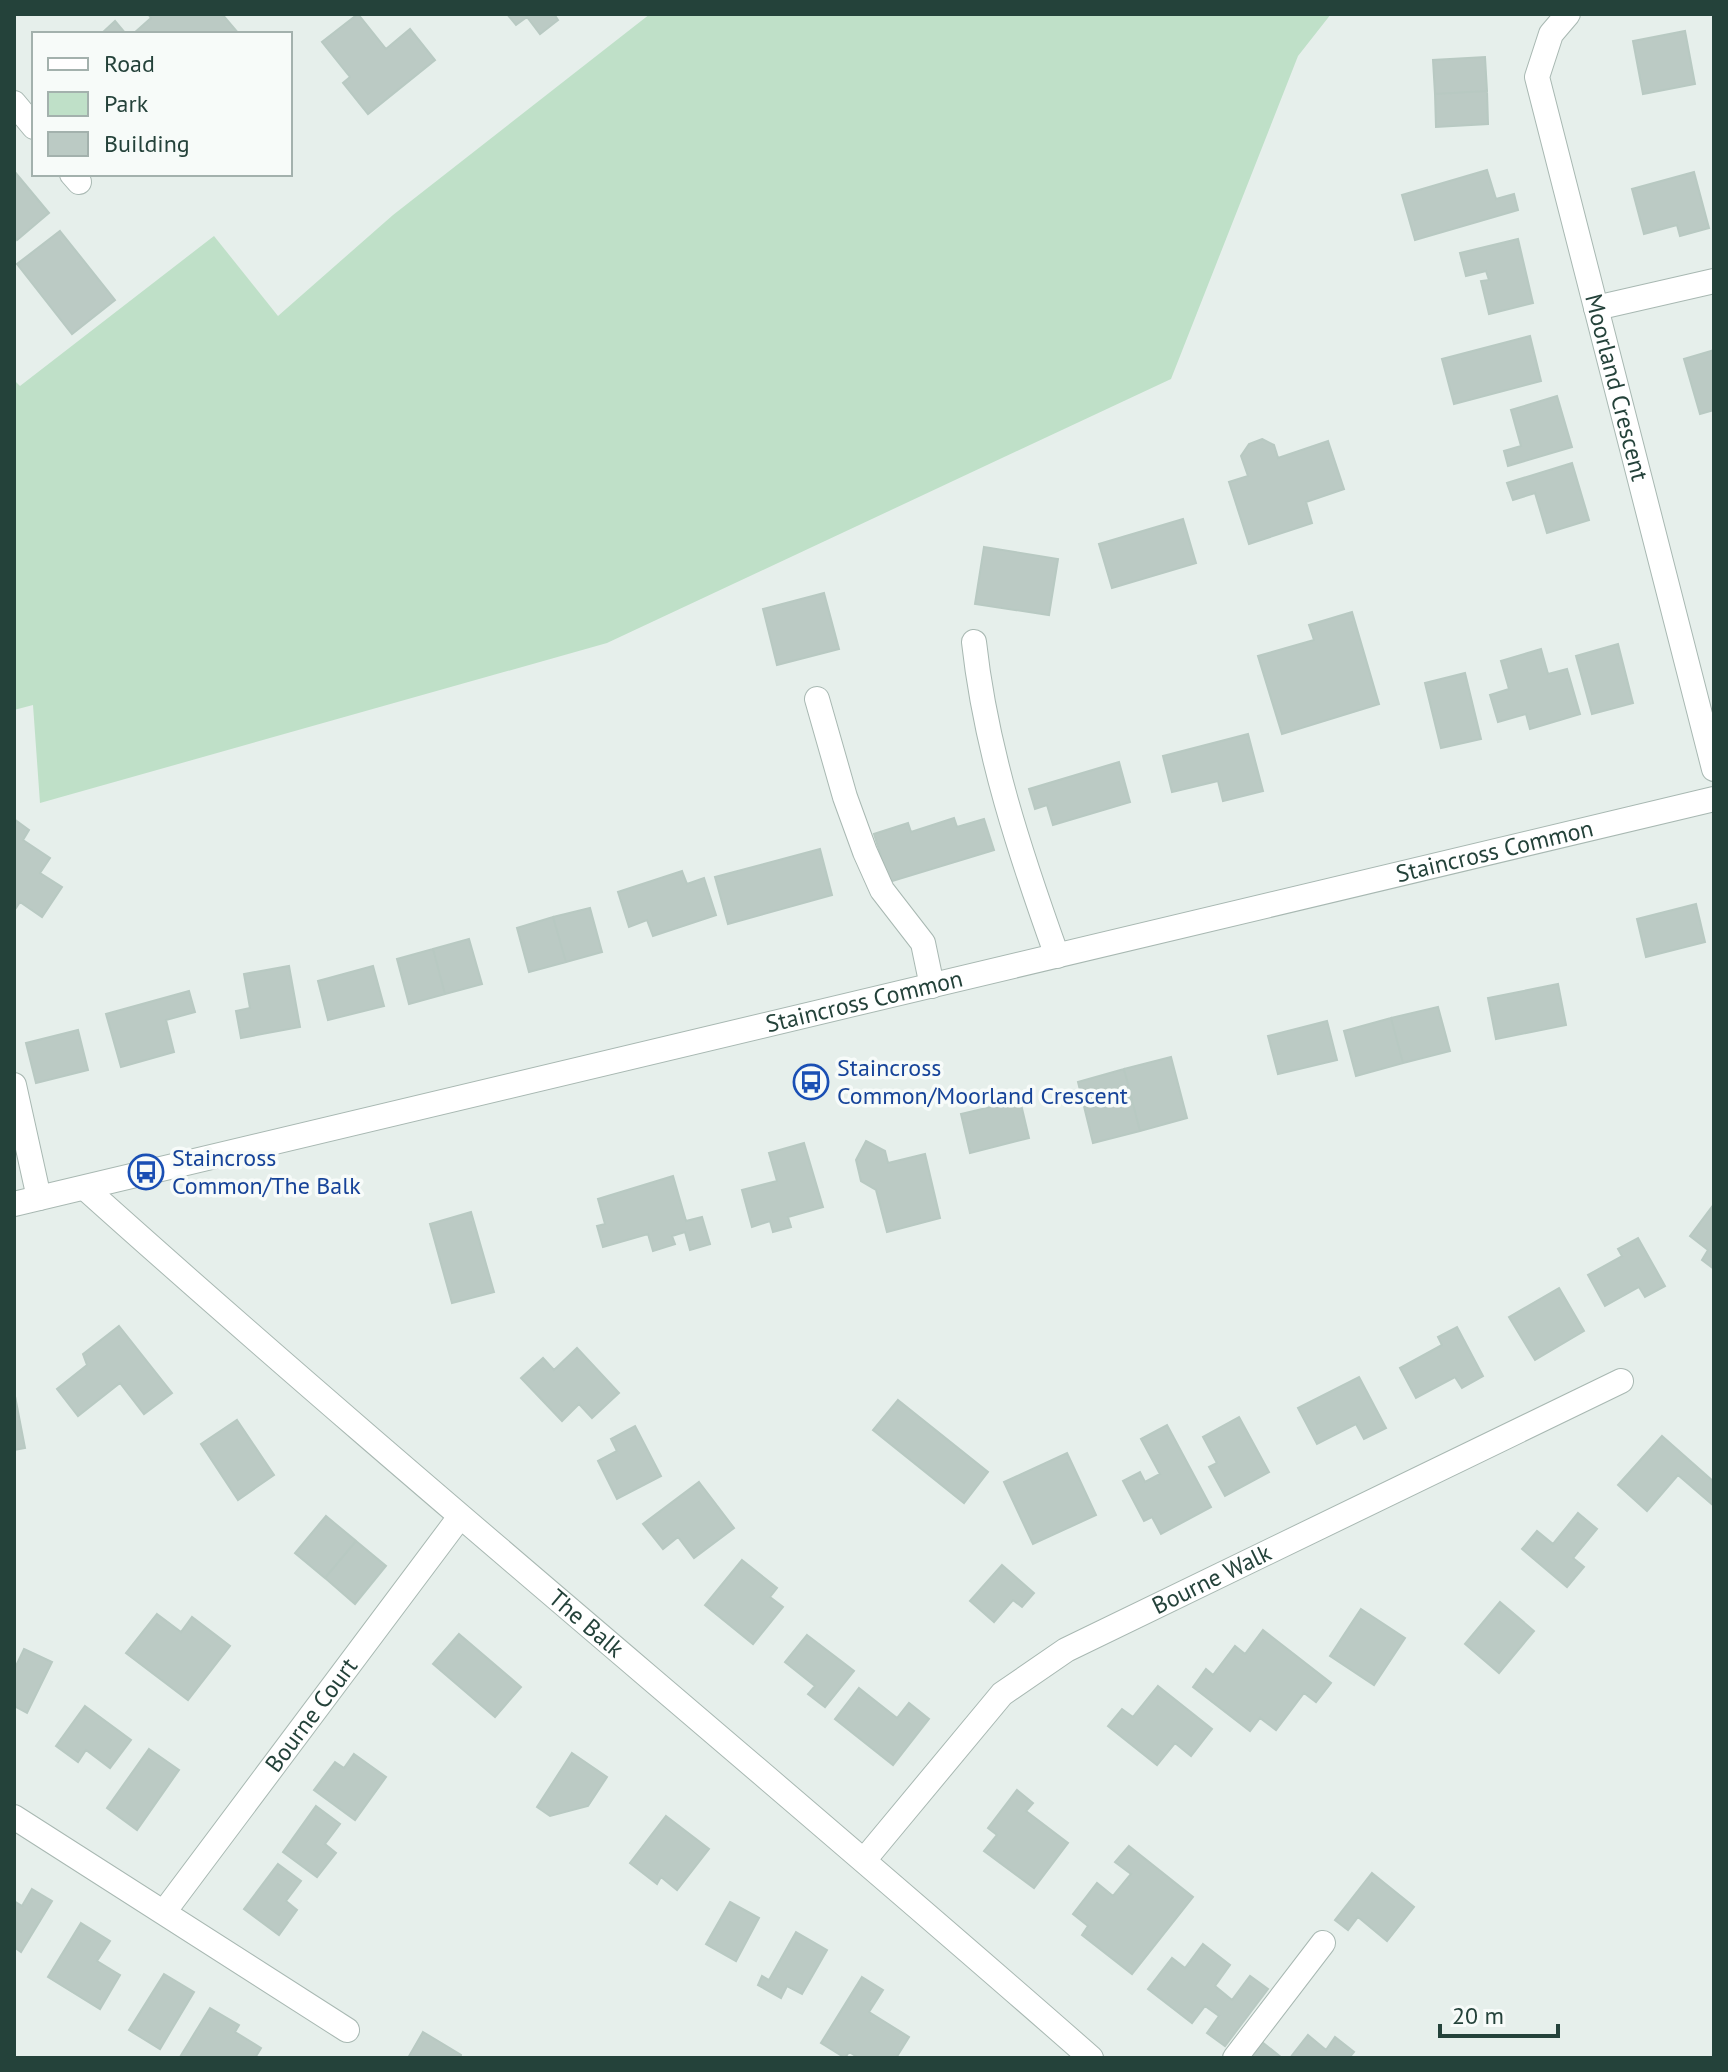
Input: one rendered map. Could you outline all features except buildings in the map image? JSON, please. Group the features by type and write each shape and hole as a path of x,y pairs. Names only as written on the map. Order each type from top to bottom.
{"street":[{"name":"Moorland Crescent","path":"1568,14 1551,34 1537,77 1714,769"},
{"path":"14,103 32,125"},
{"path":"1596,308 1714,281"},
{"path":"974,642 980,696 1015,837 1057,956"},
{"path":"817,699 845,797 865,852 882,890 923,943 932,986"},
{"name":"Staincross Common","path":"14,1204 1714,799"},
{"path":"14,1085 39,1198"},
{"name":"The Balk","path":"85,1188 459,1518 865,1859 1091,2058"},
{"name":"Bourne Walk","path":"865,1859 1002,1694 1066,1650 1621,1381"},
{"name":"Bourne Court","path":"164,1912 459,1518"},
{"path":"14,1817 347,2030"},
{"path":"1235,2058 1323,1943"}],"green space":[{"path":"650,14 1331,14 1298,56 1171,379 607,643 40,803 33,705 14,710 14,380 20,386 214,236 278,316 393,215"}],"place":[{"name":"Staincross Common/Moorland Crescent","path":"811,1082"},
{"name":"Staincross Common/The Balk","path":"146,1172"}]}
